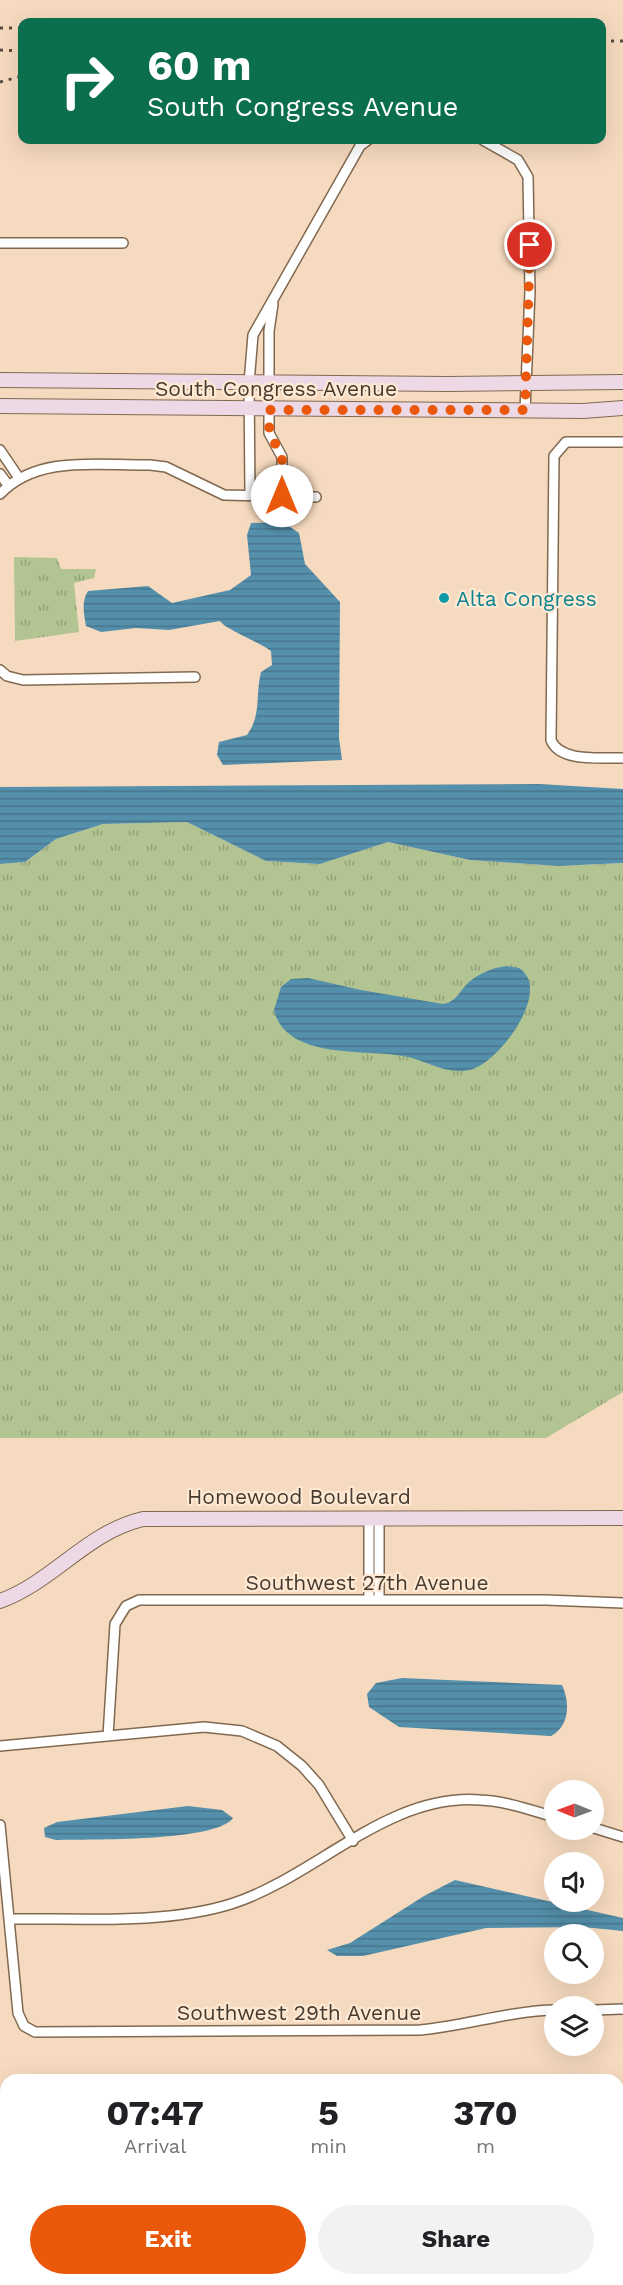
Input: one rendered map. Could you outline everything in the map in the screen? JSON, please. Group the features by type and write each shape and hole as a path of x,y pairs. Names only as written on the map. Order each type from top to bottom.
{"main road":[{"name":"South Congress Avenue","path":"0,380 528,384 623,382"},
{"name":"South Congress Avenue","path":"0,406 251,410 623,408"},
{"name":"Homewood Boulevard","path":"0,1601 38,1584 110,1530 143,1519 374,1516 623,1518"}],"street":[{"path":"250,495 249,383 253,334 363,144"},
{"path":"490,144 518,160 528,177 528,384 525,410"},
{"path":"0,243 123,243"},
{"path":"274,300 270,331 269,433 282,456 282,496"},
{"path":"623,442 566,442 556,450 554,456 551,740 553,746 563,754 623,758"},
{"path":"0,450 19,478"},
{"path":"0,494 19,478 45,467 159,465 224,495 316,497"},
{"path":"0,474 8,485"},
{"path":"0,670 23,680 195,677"},
{"path":"374,1516 374,1600"},
{"name":"Southwest 27th Avenue","path":"108,1736 117,1618 126,1606 146,1599 557,1600 623,1603"},
{"path":"0,1746 204,1727 242,1731 266,1740 288,1753 311,1775 353,1841"},
{"path":"0,1825 9,1919 161,1916 212,1909 272,1888 408,1811 456,1800 506,1803 544,1814"},
{"path":"604,1831 623,1837"},
{"name":"Southwest 29th Avenue","path":"9,1919 20,2020 29,2030 42,2032 420,2030 443,2028 516,2012 544,2011"},
{"path":"604,2010 623,2009"}],"green space":[{"path":"14,557 57,558 61,569 96,569 94,578 74,583 79,632 15,641"},
{"path":"187,822 266,861 320,864 388,842 470,860 558,866 623,863 623,1392 546,1438 0,1438 0,864 25,862 56,839 103,824"}],"water":[{"path":"283,522 299,533 305,564 340,602 339,738 342,760 223,765 217,755 219,742 247,735 252,727 255,720 261,672 272,665 271,651 228,628 220,621 169,630 136,628 101,632 86,626 84,599 88,591 148,586 172,603 230,590 251,575 247,535 251,523"},
{"path":"539,784 623,789 623,863 558,866 470,860 388,842 320,864 266,861 187,822 103,824 56,839 25,862 0,864 0,787"},
{"path":"506,966 519,968 528,978 530,992 527,1007 519,1023 496,1053 484,1063 464,1071 446,1069 403,1056 348,1052 310,1045 294,1037 281,1026 274,1010 281,987 291,979 308,978 443,1004 455,998 477,976"},
{"path":"402,1678 562,1685 567,1713 562,1726 551,1736 399,1727 369,1707 367,1694 376,1683"},
{"path":"188,1806 222,1810 233,1818 222,1826 203,1831 150,1838 56,1840 45,1837 44,1828 57,1822"},
{"path":"455,1880 544,1900 544,1912 596,1912 623,1918 623,1931 604,1929 604,1924 544,1924 544,1927 486,1928 363,1956 337,1956 327,1950 350,1943 424,1896"}],"railway":[{"path":"0,28 18,28"},
{"path":"606,41 623,41"},
{"path":"0,50 18,51"},
{"path":"0,82 18,77"}],"place":[{"name":"Alta Congress","path":"444,598"}],"route":[{"path":"282,496 282,456 269,433 270,410 334,408 525,410 528,384 530,245"}]}
